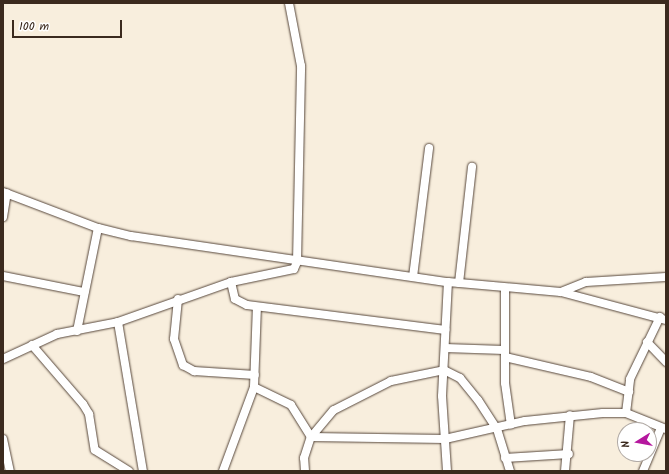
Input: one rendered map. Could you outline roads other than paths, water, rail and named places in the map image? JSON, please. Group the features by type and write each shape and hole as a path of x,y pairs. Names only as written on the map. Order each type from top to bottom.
{"street":[{"path":"3,359 32,345 77,331 118,322 178,299 231,282 284,273 294,269 297,262 301,66 289,3"},
{"path":"413,277 429,148"},
{"path":"459,283 472,167"},
{"path":"3,217 5,192 98,228 174,244 448,282 560,292 663,318 647,342 630,379 626,413"},
{"path":"77,331 98,228"},
{"path":"3,276 84,292"},
{"path":"560,292 586,282 666,277"},
{"path":"231,282 235,298 257,307 445,330"},
{"path":"447,471 444,370 448,282"},
{"path":"505,288 504,354 511,425"},
{"path":"178,299 174,339 183,365 194,371 255,375"},
{"path":"223,471 254,387 257,307"},
{"path":"118,322 143,471"},
{"path":"647,342 666,362"},
{"path":"32,345 83,404 89,414 95,450 128,471"},
{"path":"445,348 504,354 591,378 629,392"},
{"path":"305,471 304,458 311,437 334,410 391,381 444,370 466,383 497,429 510,471"},
{"path":"254,387 291,405 311,437"},
{"path":"311,437 445,439 511,425 570,415 626,413 663,428 643,471"},
{"path":"565,471 569,454 570,415"},
{"path":"3,439 10,471"},
{"path":"506,458 569,454"}]}
